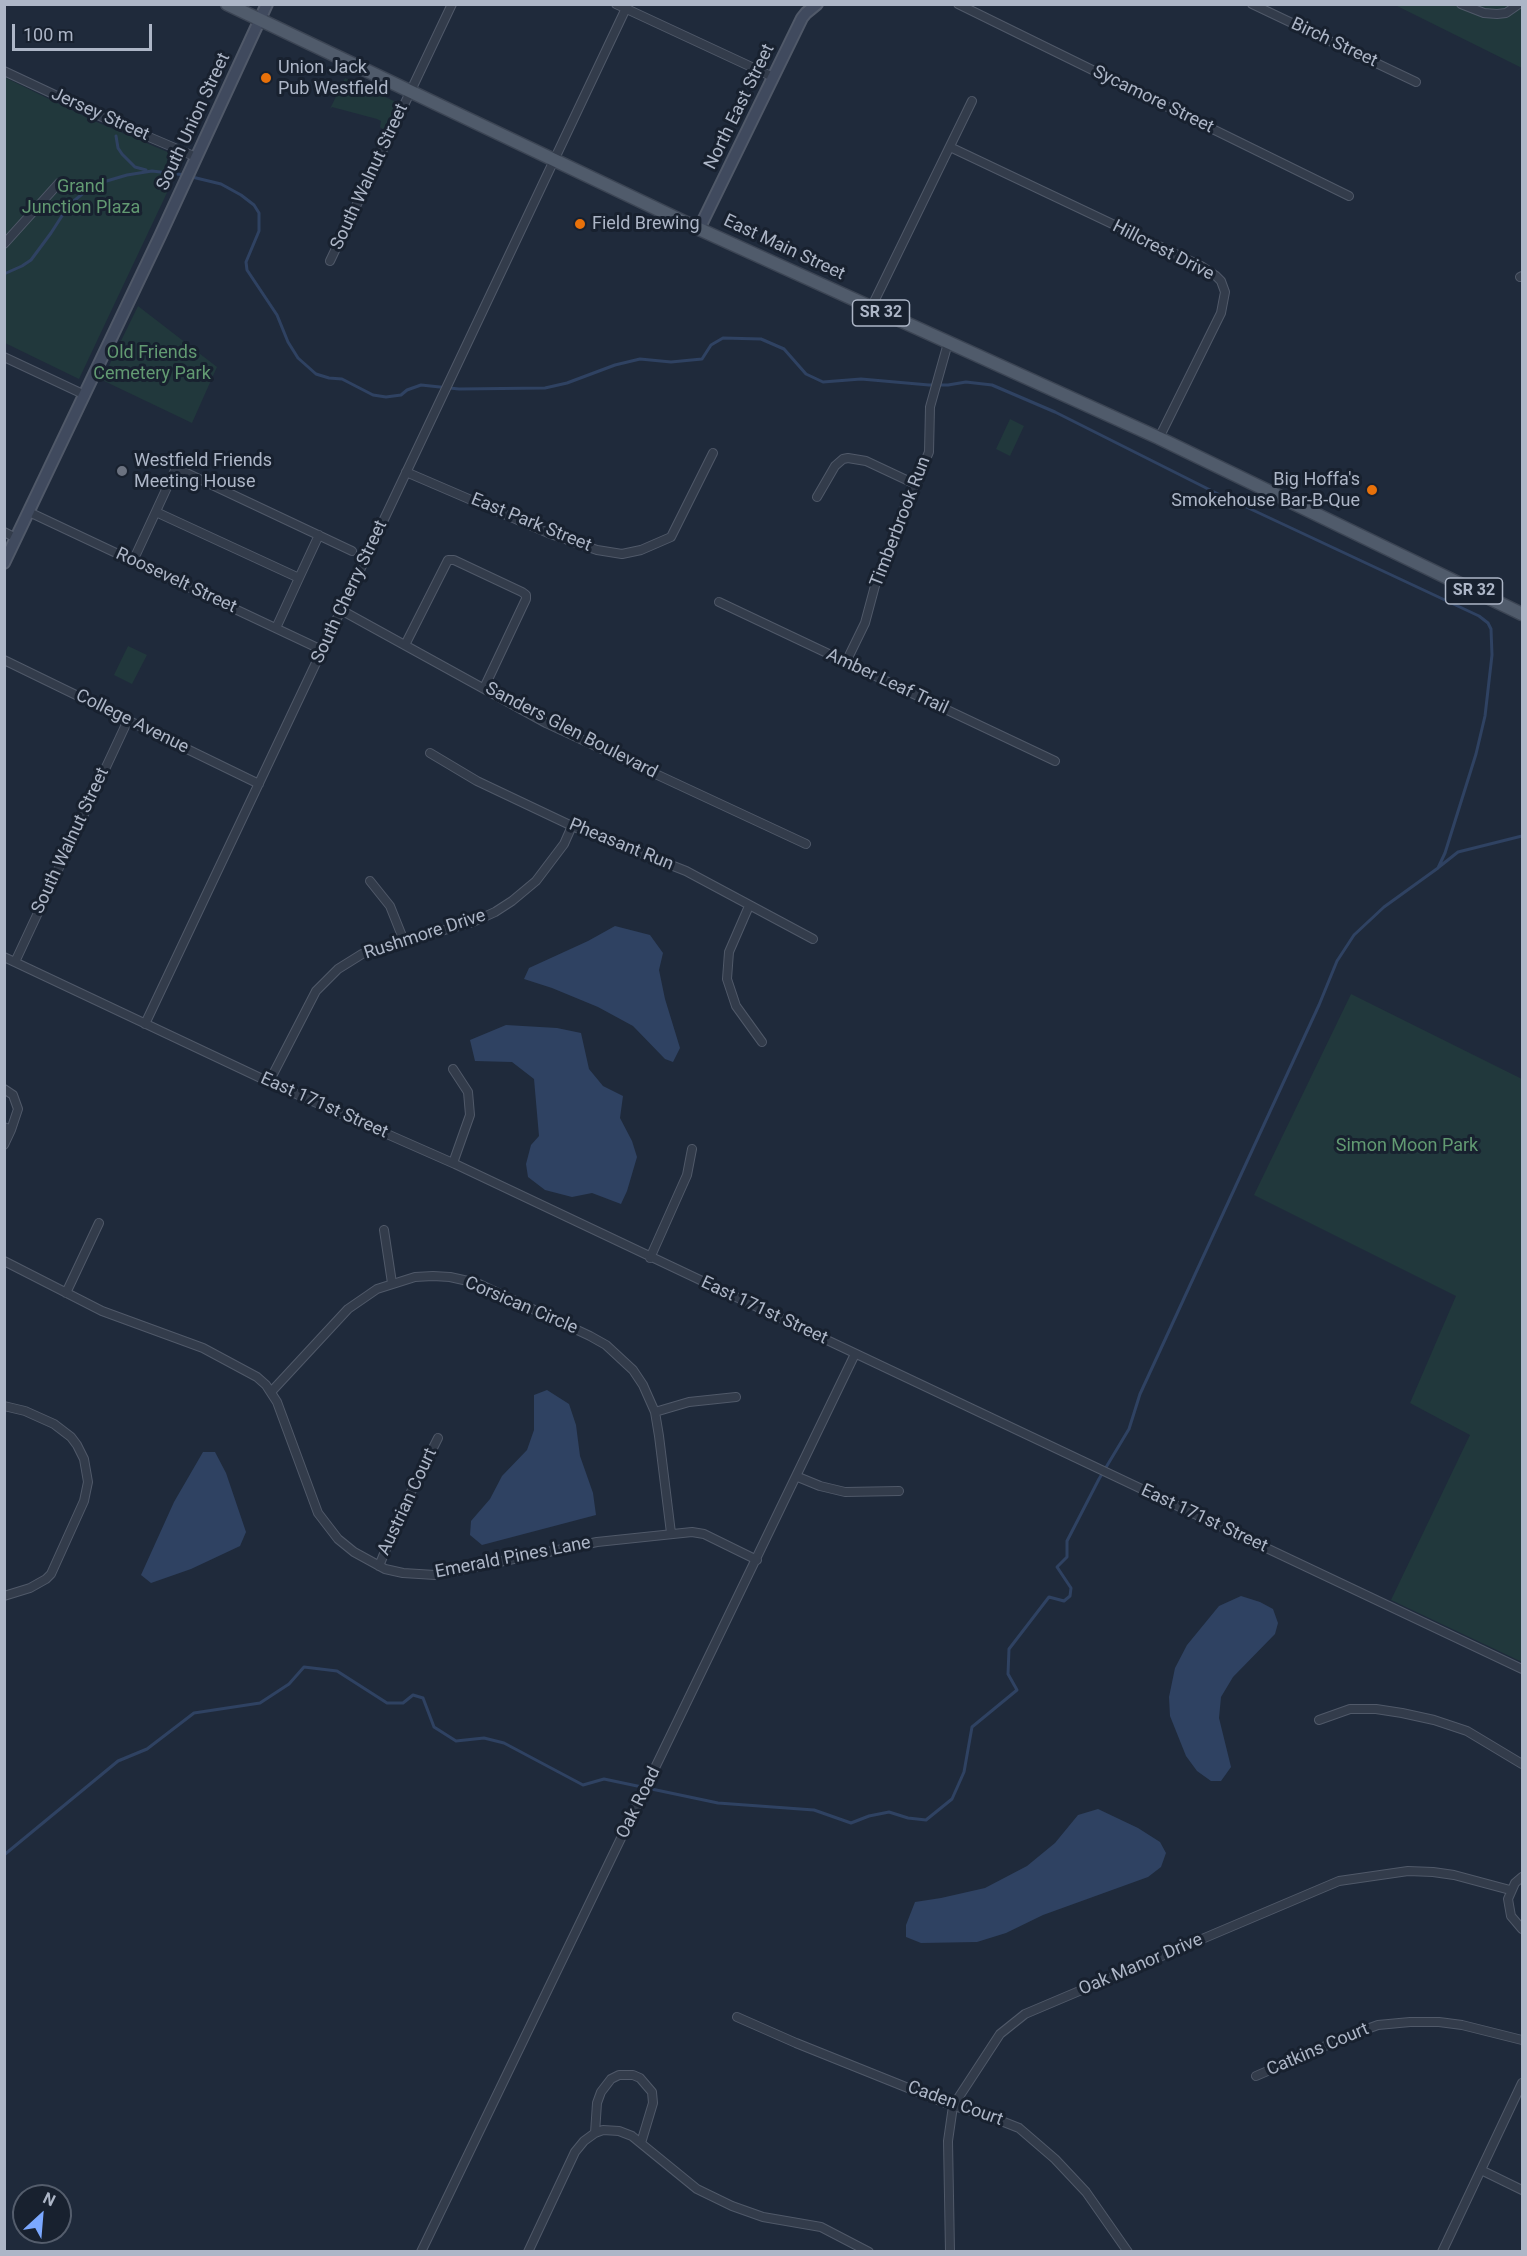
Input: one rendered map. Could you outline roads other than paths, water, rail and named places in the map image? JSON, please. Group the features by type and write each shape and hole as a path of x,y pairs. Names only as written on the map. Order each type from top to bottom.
{"main road":[{"name":"SR 32","path":"227,4 260,20"},
{"name":"East Main Street","path":"260,20 699,229 1159,438 1522,614"}],"street":[{"name":"South Union Street","path":"4,563 267,4"},
{"name":"South Walnut Street","path":"330,261 452,4"},
{"path":"616,4 627,7 773,77"},
{"name":"North East Street","path":"699,229 802,18 817,4"},
{"name":"Sycamore Street","path":"958,4 1349,196"},
{"name":"Birch Street","path":"1252,4 1416,82"},
{"path":"1461,4 1484,13 1497,14 1506,13 1519,4"},
{"name":"South Cherry Street","path":"145,1024 627,7"},
{"name":"Jersey Street","path":"4,71 194,162"},
{"path":"871,308 972,101"},
{"name":"Hillcrest Drive","path":"950,147 1201,266 1221,281 1225,292 1221,313 1159,438"},
{"path":"4,244 59,183"},
{"name":"Timberbrook Run","path":"846,662 865,623 876,582 896,539 902,514 929,452 930,407 948,343"},
{"path":"4,357 85,395"},
{"name":"East Park Street","path":"406,472 548,532 597,550 621,554 641,550 671,537 712,453"},
{"path":"817,497 835,466 848,458 866,461 915,484"},
{"path":"132,561 177,468 352,551"},
{"name":"Roosevelt Street","path":"29,512 322,650"},
{"path":"156,512 299,578"},
{"path":"4,532 16,538"},
{"path":"276,628 319,536"},
{"path":"405,645 448,560 454,560 522,592 526,595 526,599 484,688"},
{"name":"Amber Leaf Trail","path":"719,602 1054,761"},
{"name":"Sanders Glen Boulevard","path":"341,610 546,723 806,844"},
{"name":"College Avenue","path":"4,660 259,784"},
{"name":"South Walnut Street","path":"15,962 128,720"},
{"name":"Pheasant Run","path":"430,753 477,781 572,826 686,872 813,939"},
{"name":"Rushmore Drive","path":"269,1082 307,1006 327,978 362,954 473,922 512,901 546,869 564,844 572,826"},
{"path":"370,881 390,906 404,941"},
{"path":"749,906 729,952 728,980 736,1006 762,1042"},
{"name":"East 171st Street","path":"4,957 269,1082 453,1163 1522,1669"},
{"path":"453,1070 468,1092 470,1115 453,1163"},
{"path":"4,1089 13,1095 18,1109 8,1129 4,1145"},
{"path":"650,1258 687,1175 692,1149"},
{"path":"66,1293 99,1223"},
{"path":"384,1230 392,1283"},
{"name":"Emerald Pines Lane","path":"4,1261 102,1311 177,1338 231,1362 257,1377 271,1392 281,1410 318,1513 338,1539 354,1552 379,1566 403,1573 435,1575 597,1542 692,1532 704,1534 757,1560"},
{"name":"Corsican Circle","path":"271,1392 348,1309 362,1298 392,1283 433,1276 466,1280 590,1336 606,1345 633,1370 643,1385 655,1412 671,1533"},
{"name":"Oak Road","path":"421,2252 855,1354"},
{"path":"655,1412 689,1402 736,1397"},
{"path":"4,1406 25,1411 62,1429 77,1445 88,1473 84,1501 57,1562 46,1579 30,1588 4,1596"},
{"name":"Austrian Court","path":"379,1566 402,1510 438,1438"},
{"path":"798,1476 820,1486 845,1492 898,1491"},
{"path":"1319,1720 1350,1709 1376,1709 1434,1719 1467,1731 1522,1764"},
{"name":"Oak Manor Drive","path":"950,2252 948,2141 953,2106 1000,2034 1025,2014 1339,1881 1408,1871 1433,1872 1454,1875 1510,1890"},
{"path":"1522,1877 1510,1890 1508,1908 1511,1916 1522,1929"},
{"name":"Caden Court","path":"738,2017 796,2043 953,2106 986,2115 1019,2128 1055,2159 1086,2192 1128,2252"},
{"name":"Catkins Court","path":"1256,2076 1378,2025 1439,2022 1462,2025 1522,2040"},
{"path":"595,2133 597,2103 605,2084 619,2075 633,2075 646,2084 651,2092 653,2103 641,2143"},
{"path":"1442,2252 1522,2083"},
{"path":"528,2252 575,2152 584,2141 603,2130 619,2131 632,2136 697,2189 732,2206 763,2217 821,2227 869,2252"},
{"path":"1481,2170 1522,2190"}],"water":[{"path":"615,926 650,935 663,953 659,970 680,1048 673,1062 665,1059 633,1026 598,1007 524,979 529,968"},
{"path":"506,1025 557,1028 581,1033 589,1069 603,1086 623,1096 620,1118 632,1141 637,1157 621,1204 592,1193 572,1197 545,1190 528,1177 526,1164 531,1145 539,1136 534,1079 512,1062 475,1061 470,1040"},
{"path":"547,1390 569,1404 576,1425 580,1456 593,1493 596,1515 482,1545 470,1535 471,1521 490,1499 502,1476 527,1450 534,1430 534,1395"},
{"path":"203,1452 215,1452 226,1473 246,1532 240,1546 191,1569 151,1583 141,1575 174,1502"},
{"path":"1241,1596 1273,1609 1278,1623 1275,1634 1233,1677 1221,1697 1219,1718 1231,1767 1221,1781 1211,1781 1197,1771 1186,1756 1170,1716 1169,1697 1175,1668 1187,1645 1219,1606"},
{"path":"1098,1809 1138,1828 1160,1842 1166,1853 1161,1867 1148,1877 1043,1915 1006,1933 977,1942 921,1943 906,1937 906,1925 915,1902 985,1888 1027,1866 1055,1843 1078,1815"}],"waterway":[{"path":"116,136 118,148 122,154 135,167 146,170"},
{"path":"4,274 31,260 69,205 93,185 127,175 152,171 185,175"},
{"path":"192,177 221,184 241,195 254,205 259,213 259,231 246,262 247,270 277,315 288,342 298,358 316,374 342,379 373,395 386,397 401,395 421,385 459,389 545,388 640,359 671,362 702,359 711,345 723,338 761,339 784,349 806,374 823,382 861,379 929,385 966,382 992,385 1055,412 1236,503"},
{"path":"4,1855 118,1761 147,1749 194,1713 260,1703 289,1684 304,1667 337,1671 387,1703 403,1703 413,1695 423,1698 434,1727 456,1741 484,1738 504,1743 583,1785 604,1779 718,1803 814,1810 851,1823 889,1812 908,1818 926,1820 952,1799 964,1772 972,1727 1017,1690 1008,1674 1009,1649 1049,1597 1064,1601 1070,1596 1071,1588 1057,1567 1067,1557 1067,1541 1099,1479 1129,1429 1140,1394 1319,1005 1337,961 1354,935 1384,907 1438,868 1445,853 1476,754 1485,716 1492,655 1491,629 1488,623 1479,616 1242,505"},
{"path":"1439,867 1458,852 1522,836"}],"place":[{"name":"Union Jack Pub Westfield","path":"266,78"},
{"name":"Field Brewing","path":"580,224"},
{"name":"Westfield Friends Meeting House","path":"122,471"},
{"name":"Big Hoffa's Smokehouse Bar-B-Que","path":"1372,490"}],"park label":[{"name":"Grand Junction Plaza","path":"81,198"},
{"name":"Old Friends Cemetery Park","path":"152,364"},
{"name":"Simon Moon Park","path":"1407,1146"}]}
